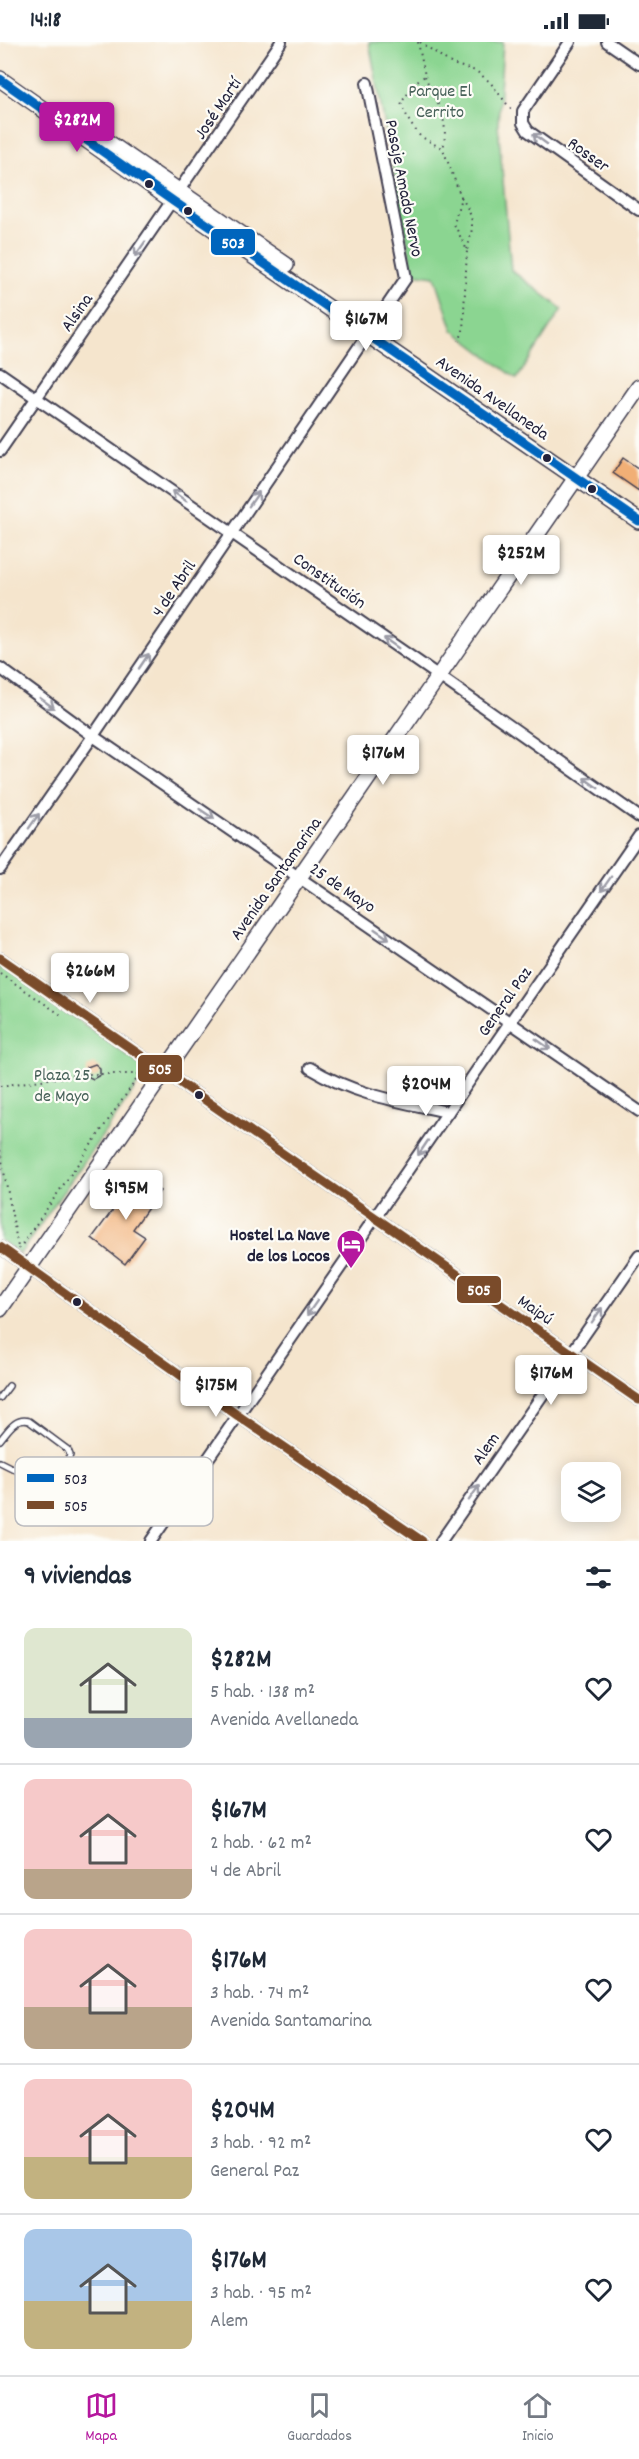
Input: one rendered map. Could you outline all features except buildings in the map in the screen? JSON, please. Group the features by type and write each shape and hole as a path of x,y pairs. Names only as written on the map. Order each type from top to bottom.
{"main road":[{"name":"Avenida Avellaneda","path":"0,67 176,196"},
{"name":"Avenida Avellaneda","path":"0,79 371,330 579,474 639,521"},
{"name":"Avenida Santamarina","path":"0,1309 639,387"},
{"name":"Avenida Avellaneda","path":"579,474 639,509"}],"street":[{"name":"José Martí","path":"176,196 281,42"},
{"path":"523,123 523,111 570,42"},
{"path":"607,42 639,64"},
{"name":"Pasaje Amado Nervo","path":"368,83 406,278 371,330"},
{"name":"Rosser","path":"523,123 528,130 639,210"},
{"name":"Alsina","path":"0,451 176,196"},
{"name":"4 de Abril","path":"0,869 371,330"},
{"name":"Constitución","path":"0,373 639,817"},
{"name":"25 de Mayo","path":"0,668 93,736 639,1111"},
{"name":"General Paz","path":"208,1457 639,836"},
{"name":"Maipú","path":"0,958 639,1400"},
{"path":"310,1068 346,1087 383,1099 448,1112"},
{"path":"0,1247 237,1415 422,1541"},
{"name":"Alem","path":"441,1541 570,1352 639,1256"},
{"name":"General Paz","path":"151,1541 161,1526"}],"lane":[{"path":"0,1398 9,1386"},
{"path":"0,1440 17,1421 23,1419 68,1450 69,1457"},
{"path":"0,1462 15,1470"}],"path":[{"path":"419,42 425,76 434,93 446,130 442,149 461,197 472,216 473,230 467,250 464,332 459,341"},
{"path":"419,42 452,64 476,71 490,82 523,123"},
{"path":"425,76 417,81 401,104 410,123 420,136 442,149"},
{"path":"461,197 454,224 467,250"},
{"path":"0,973 67,1019"},
{"path":"0,1149 19,1250 144,1071 134,1064"},
{"path":"0,1086 83,1074 142,1074"}],"green space":[{"name":"Parque El Cerrito","path":"369,42 503,42 498,124 511,270 562,309 517,379 453,330 435,276 413,273"},
{"name":"Plaza 25 de Mayo","path":"0,964 148,1070 20,1254 0,1240"}],"transit line":[{"name":"503","path":"0,79 173,201 639,521"},
{"name":"505","path":"0,958 639,1400"},
{"name":"505","path":"0,1247 237,1415 422,1541"}],"place":[{"name":"Hostel La Nave de los Locos","path":"351,1270"}]}
